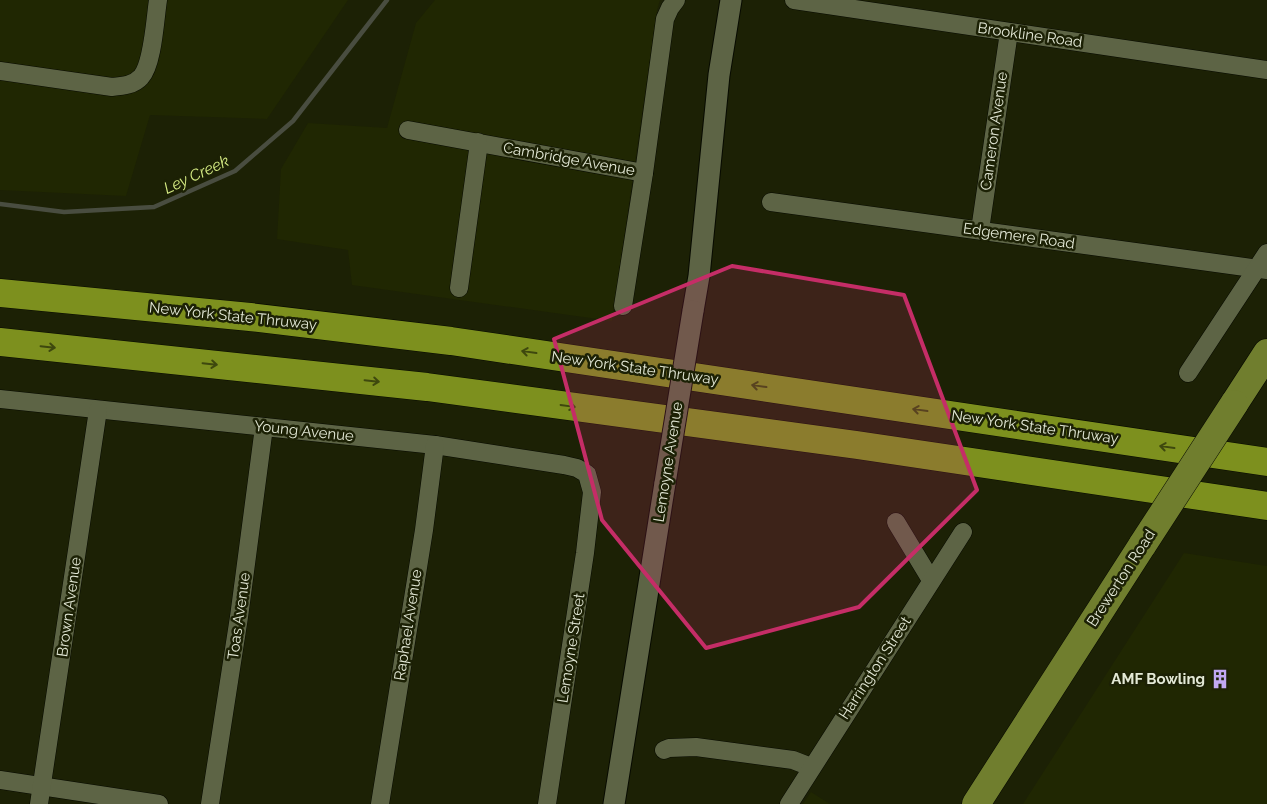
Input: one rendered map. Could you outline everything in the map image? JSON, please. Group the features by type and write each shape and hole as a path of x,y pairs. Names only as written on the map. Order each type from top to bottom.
{"highway":[{"name":"New York State Thruway","path":"0,293 250,317 451,341 1267,462"},
{"path":"0,342 427,387 857,445 1267,506"}],"main road":[{"name":"Brewerton Road","path":"976,804 1267,352"}],"street":[{"path":"0,70 112,87 126,86 141,78 149,65 158,0"},
{"name":"Cambridge Avenue","path":"408,130 644,173 665,19 676,0"},
{"name":"Lemoyne Avenue","path":"614,804 699,276 719,75 731,0"},
{"name":"Brookline Road","path":"794,0 1267,70"},
{"name":"Cameron Avenue","path":"980,230 1009,32"},
{"path":"459,288 478,142"},
{"path":"623,306 644,173"},
{"name":"Edgemere Road","path":"771,202 1262,269"},
{"path":"1188,373 1262,269 1267,253"},
{"name":"Young Avenue","path":"0,400 435,445 564,465 577,468 587,474 592,492"},
{"name":"Brown Avenue","path":"39,804 98,410"},
{"name":"Toas Avenue","path":"210,804 240,617 264,427"},
{"name":"Raphael Avenue","path":"380,804 435,445"},
{"name":"Lemoyne Street","path":"547,804 585,553 592,492"},
{"path":"896,522 931,580"},
{"name":"Harrington Street","path":"789,804 963,532"},
{"path":"664,750 669,748 696,747 793,760 811,767"},
{"path":"0,780 159,804"}],"highlighted area":[{"path":"732,266 904,295 977,490 859,607 706,648 602,520 554,339"}],"shaded area":[{"path":"0,0 348,0 267,119 150,115 126,196 0,190"},
{"path":"435,0 660,0 612,321 352,285 348,250 277,239 281,169 308,123 387,128 416,23"},
{"path":"1184,553 1267,566 1267,804 1023,804"},
{"path":"811,792 830,804 803,804"}],"waterway":[{"name":"Ley Creek","path":"0,204 64,212 154,207 235,171 293,121 387,0"}],"place":[{"name":"AMF Bowling","path":"1220,679"}]}
